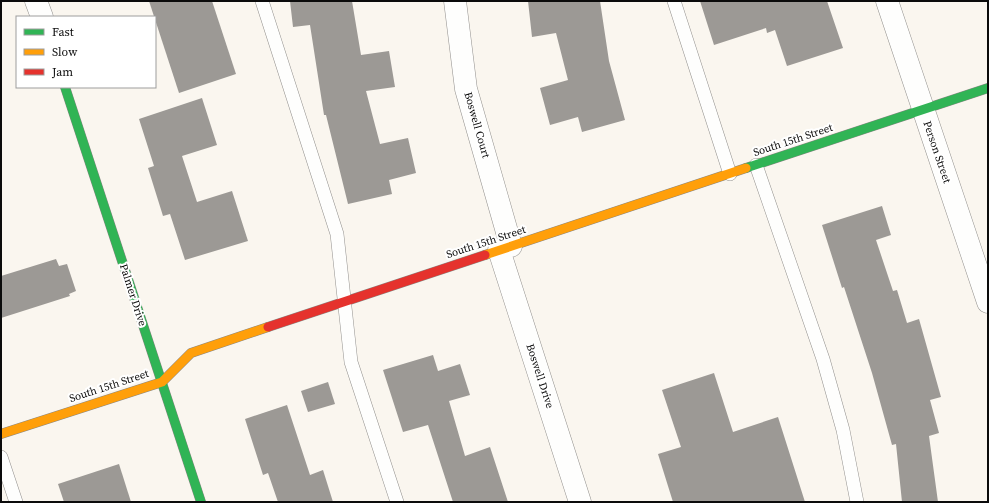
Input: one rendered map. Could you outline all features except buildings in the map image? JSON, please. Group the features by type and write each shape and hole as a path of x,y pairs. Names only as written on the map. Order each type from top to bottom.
{"main road":[{"name":"Palmer Drive","path":"65,88 201,502"},
{"name":"South 15th Street","path":"1,434 162,382 191,353 988,88"}],"street":[{"path":"36,1 42,16"},
{"name":"Boswell Court","path":"455,1 466,89 505,248"},
{"name":"Person Street","path":"887,1 922,110 988,302"},
{"name":"Boswell Drive","path":"505,248 580,502"}],"lane":[{"path":"262,1 337,234 351,362 397,502"},
{"path":"674,1 730,174"},
{"path":"756,165 823,359 843,430 857,502"},
{"path":"1,457 16,502"}],"traffic: fast":[{"path":"65,88 201,502"},
{"path":"746,168 988,88"}],"traffic: slow":[{"path":"485,255 746,168"},
{"path":"1,434 162,382 191,353 268,327"}],"traffic: jam":[{"path":"268,327 485,255"}]}
